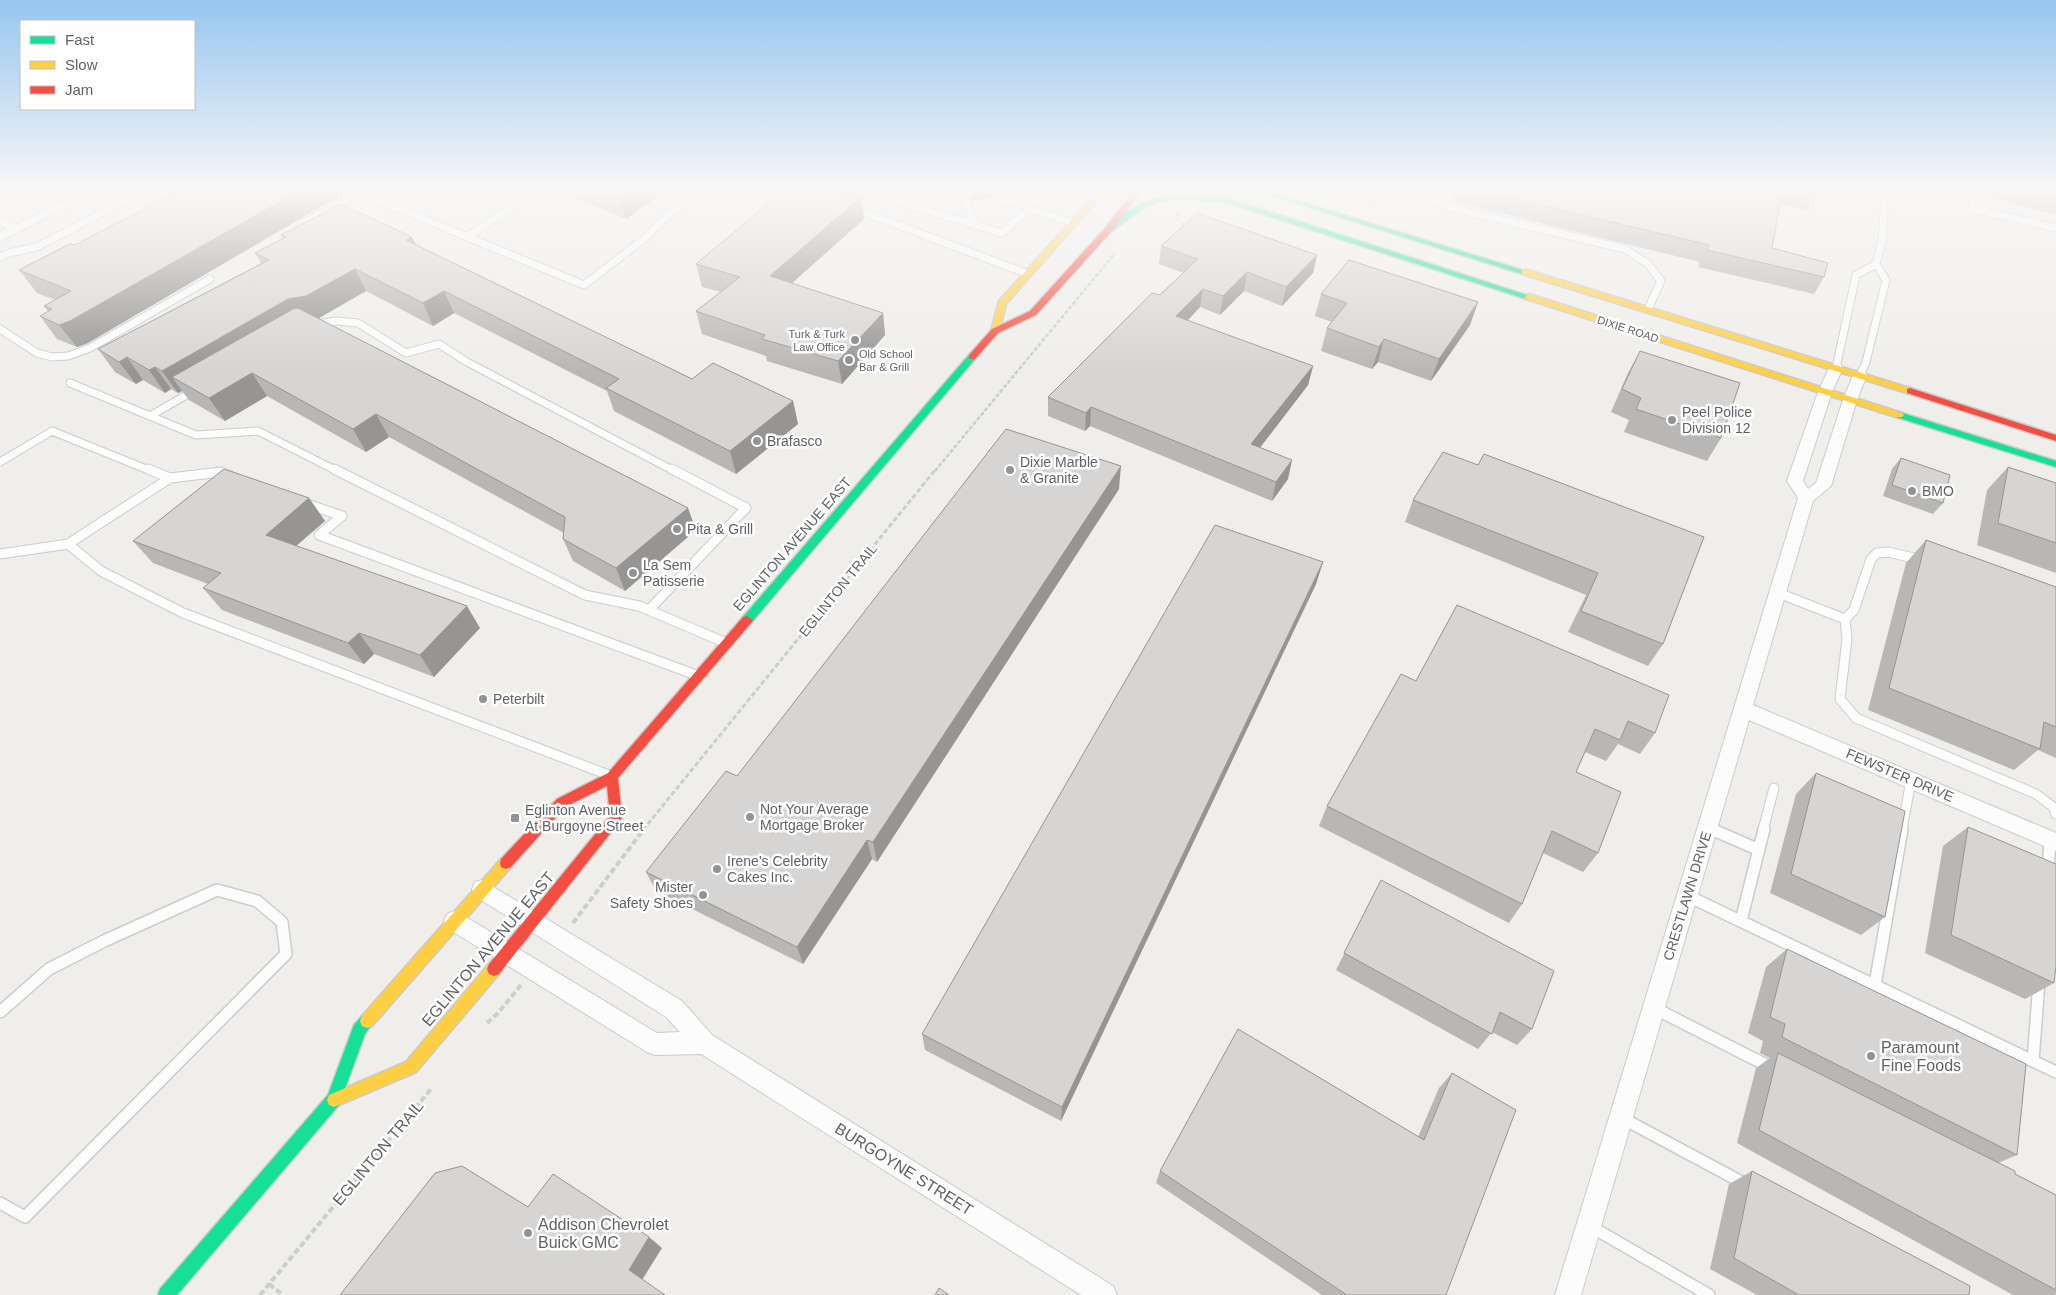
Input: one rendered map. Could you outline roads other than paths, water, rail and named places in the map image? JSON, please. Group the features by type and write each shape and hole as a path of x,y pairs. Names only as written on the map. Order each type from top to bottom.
{"main road":[{"name":"EGLINTON AVENUE EAST","path":"995,331 1002,303 1047,252"},
{"name":"EGLINTON AVENUE EAST","path":"166,1295 334,1100 359,1030 482,889 561,803 612,777 995,331 1033,313 1088,252"},
{"name":"DIXIE ROAD","path":"1390,252 2056,464"},
{"name":"DIXIE ROAD","path":"1463,252 1860,375 2056,438"},
{"name":"EGLINTON AVENUE EAST","path":"334,1100 411,1067 507,954 616,817 612,777"}],"street":[{"path":"1836,368 1825,392 1795,481 1806,498 1823,486 1850,400 1860,375"},
{"name":"CRESTLAWN DRIVE","path":"1568,1295 1806,498"},
{"name":"FEWSTER DRIVE","path":"1743,709 2053,841"},
{"name":"BURGOYNE STREET","path":"482,889 674,1009 704,1043 1104,1295"},
{"path":"454,922 655,1044 704,1043"}],"lane":[{"path":"506,252 584,285 626,252"},
{"path":"968,252 1028,274"},
{"path":"1630,252 1648,264 1661,281 1648,309"},
{"path":"1836,368 1856,275 1876,264 1879,252"},
{"path":"1860,375 1866,362 1886,280 1876,264"},
{"path":"0,329 32,351 55,358 74,356 210,278"},
{"path":"304,326 337,321 358,322 406,353 439,344 467,362 746,508 649,610"},
{"path":"70,383 196,435 258,431 585,595 639,606 727,643"},
{"path":"150,416 202,386"},
{"path":"0,462 52,431 170,478"},
{"path":"0,554 68,544 170,478 221,472 240,479"},
{"path":"296,499 342,516 319,535 698,676"},
{"path":"68,544 102,571 183,613 612,777"},
{"path":"1845,619 1854,610 1871,559 1877,553 1888,552 1910,555 1928,562"},
{"path":"1778,593 1845,619"},
{"path":"1845,619 1847,639 1840,699 1856,718 2029,791 2053,807 2056,814"},
{"path":"1874,985 1910,780"},
{"path":"1741,921 1757,850 1774,788"},
{"path":"1708,828 1757,850"},
{"path":"2046,888 2053,841"},
{"path":"0,1012 49,969 104,941 218,890 257,901 282,922 286,954 25,1217 0,1203"},
{"path":"1688,896 2056,1072"},
{"path":"2033,1062 2040,975"},
{"path":"1654,1008 1785,1074"},
{"path":"1621,1118 1759,1192"},
{"path":"1589,1226 1709,1295"}],"place":[{"name":"Turk & Turk Law Office","path":"855,340"},
{"name":"Old School Bar & Grill","path":"849,360"},
{"name":"Peel Police Division 12","path":"1672,420"},
{"name":"Brafasco","path":"757,441"},
{"name":"Dixie Marble & Granite","path":"1010,470"},
{"name":"BMO","path":"1912,491"},
{"name":"Pita & Grill","path":"677,529"},
{"name":"La Sem Patisserie","path":"633,573"},
{"name":"Peterbilt","path":"483,699"},
{"name":"Not Your Average Mortgage Broker","path":"750,817"},
{"name":"Eglinton Avenue At Burgoyne Street","path":"515,818"},
{"name":"Irene's Celebrity Cakes Inc.","path":"717,869"},
{"name":"Mister Safety Shoes","path":"703,895"},
{"name":"Paramount Fine Foods","path":"1871,1056"},
{"name":"Addison Chevrolet Buick GMC","path":"528,1233"}]}
